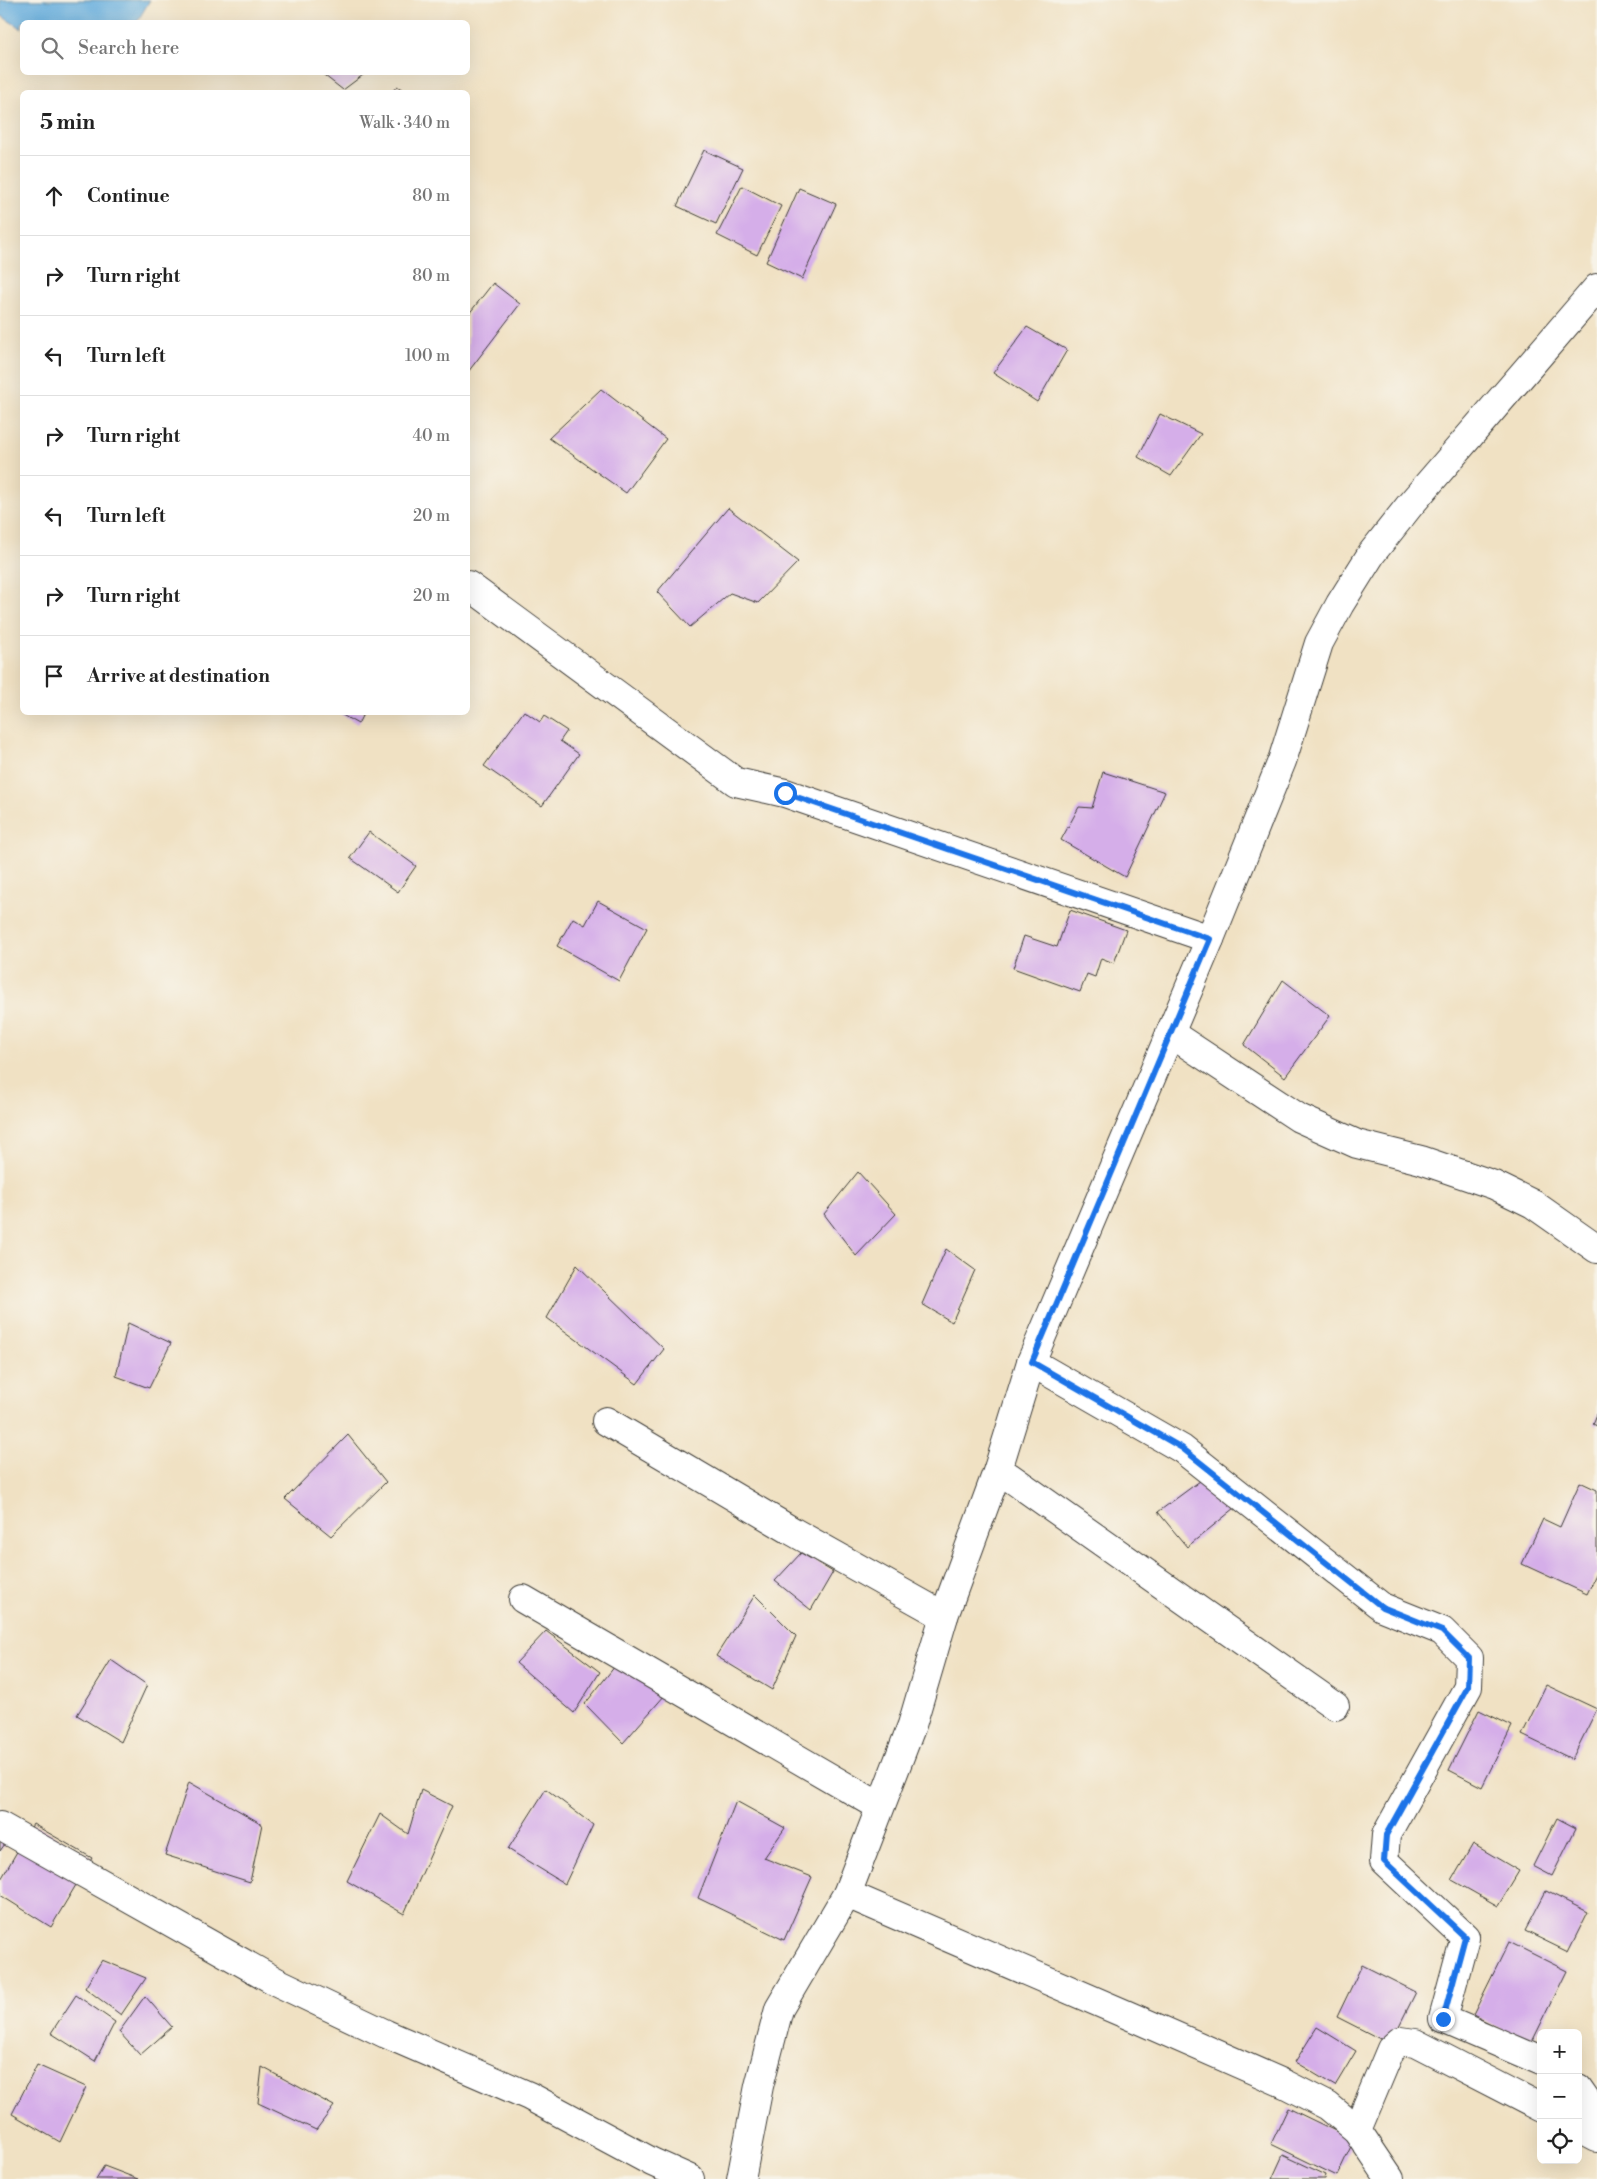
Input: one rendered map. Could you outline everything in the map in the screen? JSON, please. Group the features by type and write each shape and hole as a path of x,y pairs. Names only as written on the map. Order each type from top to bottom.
{"street":[{"path":"741,2179 759,2086 780,2009 847,1894 879,1806 912,1725 944,1616 998,1469 1032,1362 1210,939 1282,761 1319,644 1340,604 1372,553 1410,505 1597,288"},
{"path":"470,586 736,782 785,793 1210,939"},
{"path":"1170,1033 1299,1118 1357,1144 1421,1160 1494,1185 1533,1204 1597,1249"},
{"path":"1032,1362 1182,1448 1382,1607 1442,1631 1469,1658 1468,1687 1386,1835 1384,1861 1465,1937 1443,2019 1537,2059"},
{"path":"606,1421 792,1532 944,1616"},
{"path":"998,1469 1335,1706"},
{"path":"523,1598 879,1806"},
{"path":"0,1826 277,1982 386,2034 529,2096 652,2162 690,2179"},
{"path":"847,1894 1284,2084 1328,2106 1357,2130 1390,2179"},
{"path":"1357,2130 1391,2049 1400,2041 1415,2043 1537,2106"},
{"path":"1582,2094 1597,2116"},
{"path":"1582,2130 1597,2138"}],"water":[{"path":"0,0 150,0 138,20 20,20 20,28 0,15"}],"building":[{"path":"324,75 363,75 343,90"},
{"path":"397,86 403,90 394,90"},
{"path":"704,150 743,168 716,224 677,206"},
{"path":"742,186 781,206 757,255 717,235"},
{"path":"799,188 836,204 802,279 766,262"},
{"path":"493,283 520,304 470,369 470,312"},
{"path":"1027,327 1067,350 1037,402 993,373"},
{"path":"601,389 666,439 626,493 549,438"},
{"path":"1160,414 1201,434 1171,476 1138,457"},
{"path":"728,508 798,562 758,603 730,593 690,627 657,592"},
{"path":"524,711 540,722 544,716 567,731 560,741 579,754 542,806 484,766"},
{"path":"342,715 362,715 358,724"},
{"path":"1103,772 1165,792 1125,877 1061,840 1079,807 1092,808"},
{"path":"369,832 416,866 398,892 350,858"},
{"path":"598,901 647,928 619,981 557,946 573,918 585,925"},
{"path":"1070,910 1126,930 1114,963 1101,958 1095,977 1087,974 1080,992 1013,968 1024,936 1057,947"},
{"path":"1283,980 1330,1016 1285,1077 1244,1045"},
{"path":"858,1172 896,1214 856,1256 824,1214"},
{"path":"946,1249 975,1270 952,1322 922,1304"},
{"path":"577,1265 664,1349 637,1384 547,1318"},
{"path":"128,1323 171,1343 149,1388 116,1376"},
{"path":"1597,1414 1597,1426 1593,1424"},
{"path":"348,1435 386,1482 331,1536 285,1499"},
{"path":"1204,1478 1235,1508 1187,1547 1158,1512"},
{"path":"1580,1482 1597,1490 1597,1573 1587,1594 1522,1564 1543,1519 1560,1527"},
{"path":"801,1553 833,1572 811,1610 775,1581"},
{"path":"755,1595 796,1636 772,1690 716,1656"},
{"path":"546,1631 600,1672 574,1713 516,1663"},
{"path":"111,1660 147,1685 121,1742 77,1715"},
{"path":"619,1661 665,1695 623,1743 585,1704"},
{"path":"1546,1685 1597,1709 1572,1759 1522,1735"},
{"path":"1479,1710 1512,1726 1482,1787 1449,1770"},
{"path":"189,1782 262,1824 250,1882 165,1855"},
{"path":"546,1789 593,1825 565,1884 508,1849"},
{"path":"421,1790 452,1806 404,1914 347,1881 380,1814 408,1834"},
{"path":"736,1801 785,1828 764,1858 812,1877 784,1940 698,1898"},
{"path":"1557,1818 1576,1828 1552,1876 1533,1866"},
{"path":"33,1824 92,1858 51,1927 0,1895 0,1881"},
{"path":"0,1834 7,1841 0,1851"},
{"path":"1473,1844 1519,1871 1498,1906 1452,1880"},
{"path":"1546,1891 1588,1912 1568,1952 1525,1931"},
{"path":"1509,1942 1567,1971 1531,2044 1473,2015"},
{"path":"102,1960 146,1978 121,2015 85,1988"},
{"path":"1362,1965 1416,1992 1390,2044 1337,2017"},
{"path":"76,1995 115,2022 95,2061 51,2033"},
{"path":"145,1996 172,2027 140,2055 119,2032"},
{"path":"1317,2027 1356,2051 1335,2086 1295,2062"},
{"path":"37,2065 86,2087 60,2142 12,2114"},
{"path":"262,2067 334,2106 316,2130 258,2103"},
{"path":"1288,2108 1354,2140 1337,2176 1271,2144"},
{"path":"1283,2155 1326,2175 1325,2179 1272,2179"},
{"path":"104,2166 138,2179 96,2179"}],"route":[{"path":"785,793 1210,939 1032,1362 1182,1448 1382,1607 1442,1631 1469,1658 1468,1687 1386,1835 1384,1861 1465,1937 1443,2019"}]}
